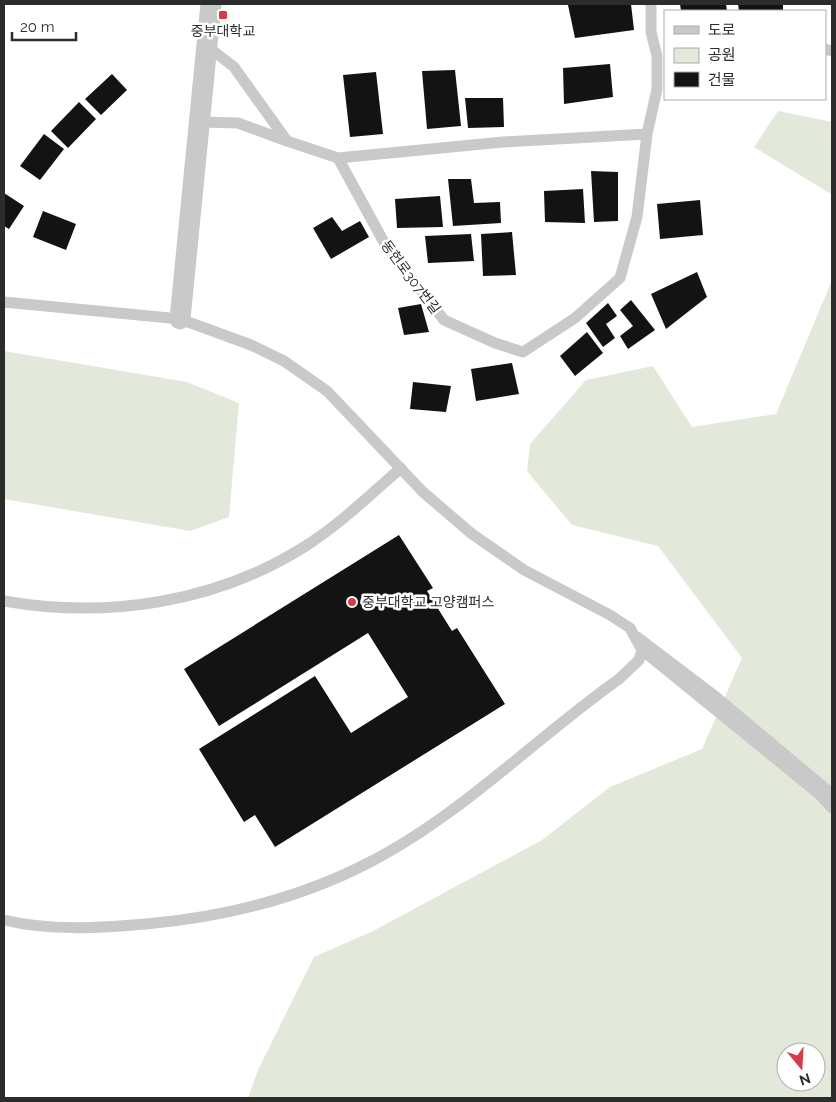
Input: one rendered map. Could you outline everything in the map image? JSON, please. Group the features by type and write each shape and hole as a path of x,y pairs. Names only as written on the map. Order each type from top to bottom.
{"street":[{"path":"180,319 211,4"}],"lane":[{"name":"동헌로307번길","path":"338,158 386,246 444,320 495,343 523,352 575,318 620,278 637,217 647,134 657,89 661,55 651,32 650,4"},
{"path":"207,46 234,67 286,141"},
{"path":"200,122 238,123 338,158 503,142 647,134"},
{"path":"4,302 180,319 251,345 284,361 327,390 449,516 492,549 524,570 610,615 630,628 642,650 819,794 832,808"},
{"path":"4,601 48,608 122,608 206,591 239,580 303,548 401,468"},
{"path":"635,635 716,696 832,794"},
{"path":"4,920 64,927 178,921 261,904 342,875 371,861 448,812 619,679 639,660 642,650"}],"green space":[{"path":"778,111 832,122 832,248 831,194 754,147"},
{"path":"832,280 832,1098 248,1098 258,1070 314,957 373,931 542,840 610,787 702,749 742,658 658,546 572,525 527,471 530,444 586,380 653,366 692,427 776,414"},
{"path":"4,351 187,382 239,403 229,517 190,531 4,499"}],"building":[{"path":"631,4 634,30 575,38 568,5"},
{"path":"680,4 726,4 727,10 681,10"},
{"path":"738,4 783,4 783,10 739,10"},
{"path":"610,64 613,97 564,104 563,68"},
{"path":"455,70 461,126 427,129 422,71"},
{"path":"376,72 383,134 350,137 343,75"},
{"path":"112,74 127,90 101,115 85,99"},
{"path":"465,98 503,98 504,127 468,128"},
{"path":"79,102 96,119 68,148 51,131"},
{"path":"44,134 64,149 40,180 20,166"},
{"path":"591,171 618,172 618,221 594,222"},
{"path":"448,179 471,179 474,203 500,202 501,223 453,226"},
{"path":"583,189 585,223 545,222 544,191"},
{"path":"4,193 24,206 9,229 4,226"},
{"path":"440,196 443,227 397,228 395,199"},
{"path":"700,200 703,235 660,239 657,204"},
{"path":"43,211 76,224 66,250 33,237"},
{"path":"332,217 342,231 360,221 369,237 331,259 313,228"},
{"path":"512,232 516,275 483,276 481,234"},
{"path":"471,234 474,261 428,263 425,236"},
{"path":"697,272 707,297 666,329 651,294"},
{"path":"631,300 655,330 628,349 620,336 633,326 620,310"},
{"path":"608,303 617,316 606,324 615,338 603,347 586,323"},
{"path":"421,304 429,332 404,335 398,308"},
{"path":"587,332 603,353 575,376 560,356"},
{"path":"512,363 519,394 476,401 471,369"},
{"path":"413,382 451,386 446,412 410,409"},
{"path":"399,535 433,588 427,591 452,631 457,628 505,704 275,847 255,815 244,822 199,749 315,676 351,733 408,697 368,633 219,726 184,669"}],"place":[{"name":"중부대학교","path":"223,15"},
{"name":"중부대학교 고양캠퍼스","path":"352,602"}]}
